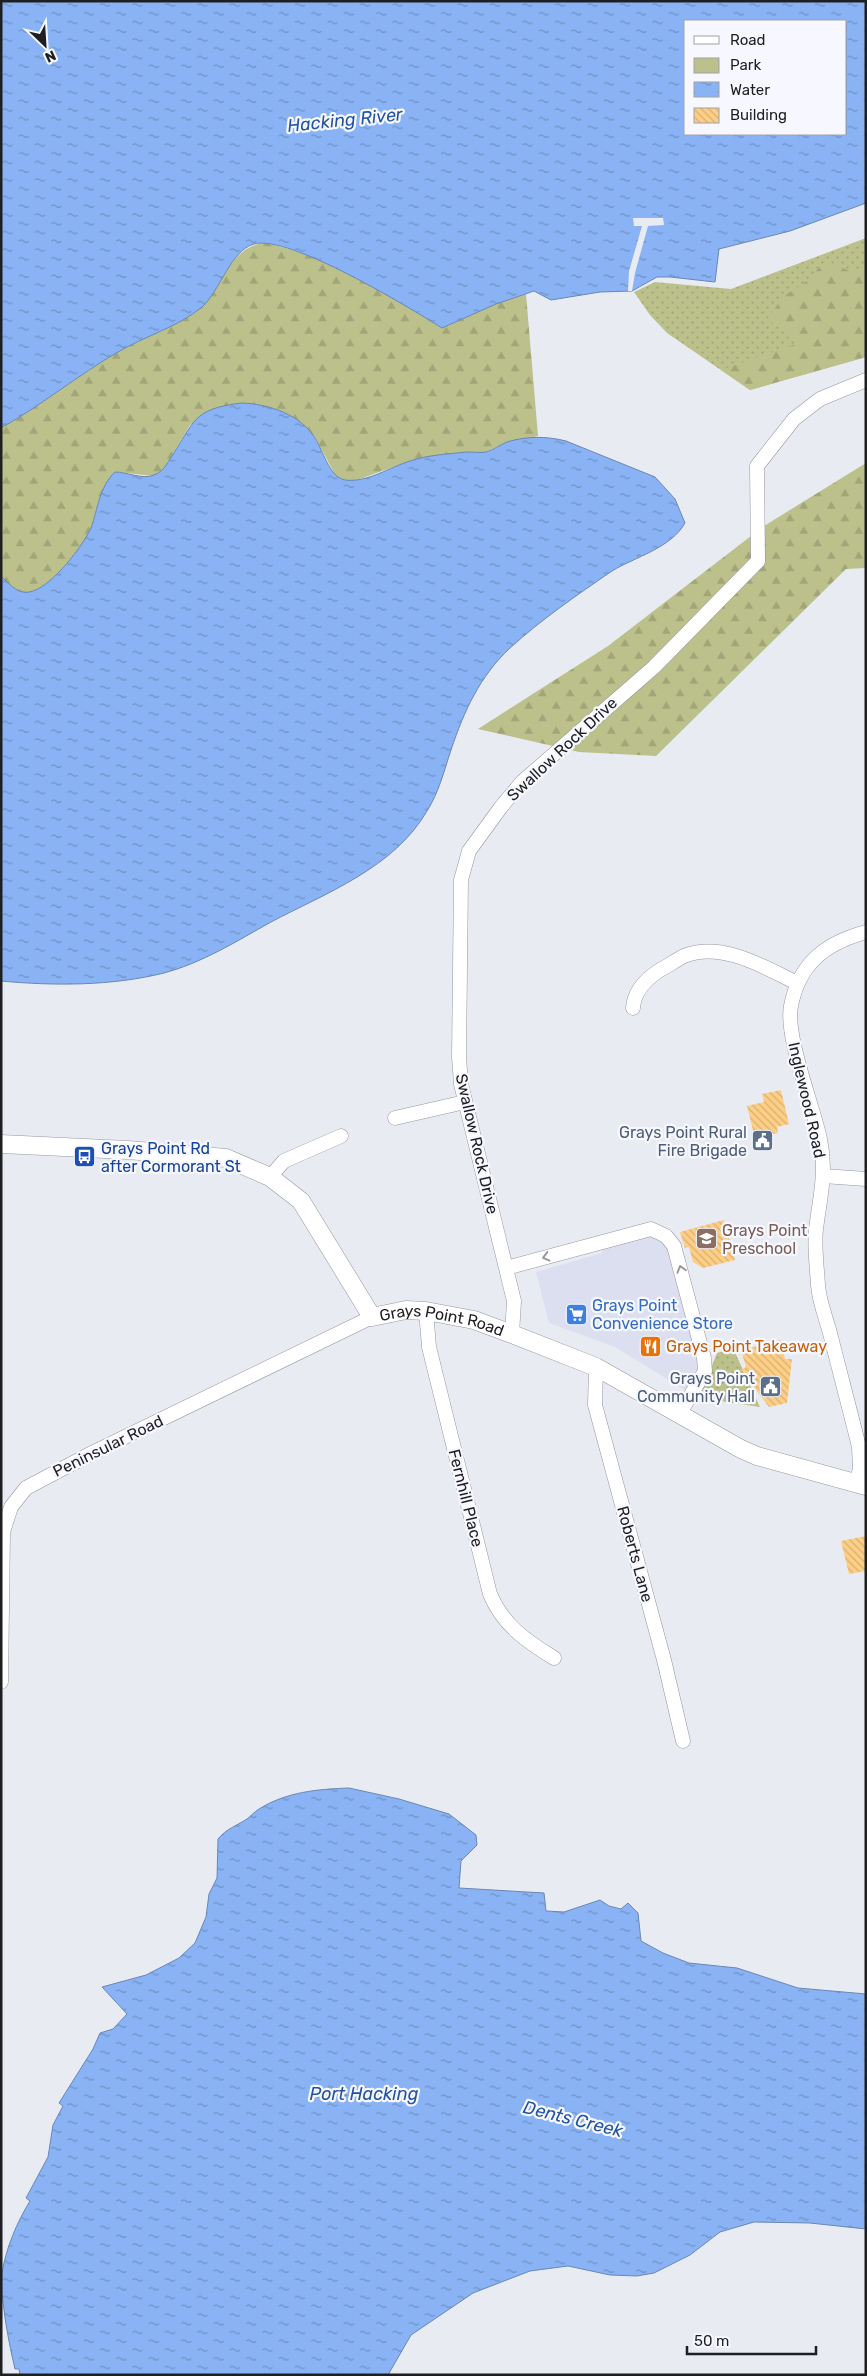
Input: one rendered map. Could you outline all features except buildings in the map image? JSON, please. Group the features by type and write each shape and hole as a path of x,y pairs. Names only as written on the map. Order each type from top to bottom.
{"street":[{"name":"Swallow Rock Drive","path":"512,1334 514,1301 465,1102 459,1057 461,880 469,852 500,807 522,782 654,666 758,561 757,466 794,419 820,399 866,380"},
{"path":"633,1008 634,998 648,977 684,956 714,952 749,960 797,982 809,964 824,950 841,939 866,932"},
{"name":"Inglewood Road","path":"797,982 790,1008 791,1032 820,1140 823,1176 822,1199 816,1230 818,1288 859,1447 861,1484"},
{"path":"395,1118 465,1102"},
{"path":"270,1177 284,1161 341,1136"},
{"name":"Grays Point Road","path":"1,1144 127,1150 226,1158 270,1177 301,1201 372,1317 406,1310 426,1311 474,1320 596,1367 680,1413 727,1442 757,1456 861,1484"},
{"path":"823,1176 866,1179"},
{"path":"506,1268 651,1229 666,1236 674,1246 681,1268 704,1358 705,1371 680,1413"},
{"name":"Fernhill Place","path":"426,1311 429,1347 490,1594 500,1614 510,1626 526,1641 554,1658"},
{"name":"Peninsular Road","path":"1,1682 3,1532 11,1508 26,1488 94,1452 372,1317"},
{"name":"Roberts Lane","path":"596,1367 595,1405 664,1660 683,1741"}],"shaded area":[{"path":"653,1234 670,1245 702,1369 688,1392 615,1347 549,1323 536,1272 602,1253 601,1247"}],"green space":[{"path":"866,238 866,357 750,390 667,333 650,315 634,292 655,282 731,289"},
{"path":"265,243 289,249 335,267 401,302 442,328 496,304 526,294 538,436 506,443 485,452 457,453 413,460 354,481 342,480 334,473 315,437 298,420 275,409 242,403 211,410 190,425 164,469 153,476 116,472 110,478 102,491 87,536 72,557 52,579 42,587 32,591 23,592 14,588 1,576 1,428 126,347 170,327 191,314 208,299 235,259 243,251"},
{"path":"826,260 849,271 866,271 866,357 750,390 721,370 801,342 767,319 784,296 807,281"},
{"path":"866,463 866,568 846,569 656,756 579,752 478,729 608,646 764,526"},
{"path":"733,1348 760,1407 699,1398 717,1353"}],"water":[{"name":"Hacking River","path":"1,1 866,1 866,203 790,231 719,249 715,282 657,277 632,291 600,292 551,300 534,291 496,304 442,328 378,290 320,261 294,250 271,244 254,244 246,248 232,262 208,300 193,314 118,352 1,428"},
{"path":"242,403 273,408 293,417 309,430 331,469 339,478 345,480 370,477 424,457 467,452 486,452 507,442 522,439 551,438 566,441 655,477 675,499 685,523 671,539 612,571 560,608 522,637 499,659 482,682 467,708 438,789 427,811 413,831 378,864 336,889 219,951 178,969 144,977 104,983 42,984 1,981 1,576 14,588 23,592 42,587 62,569 87,536 105,484 115,472 145,477 157,474 165,466 196,419 213,409"},
{"name":"Port Hacking","path":"349,1788 399,1799 449,1814 476,1835 477,1845 461,1861 459,1888 544,1893 546,1911 564,1912 600,1900 609,1906 621,1909 628,1903 638,1913 641,1941 663,1953 689,1963 737,1968 798,1988 866,1994 866,2229 810,2223 754,2222 720,2232 690,2255 654,2273 637,2276 610,2275 568,2266 530,2271 473,2293 411,2335 388,2375 20,2375 19,2369 15,2369 10,2347 2,2295 2,2273 6,2254 30,2201 26,2198 48,2157 53,2125 63,2106 59,2103 93,2049 100,2033 113,2029 127,2014 102,1987 146,1975 179,1958 195,1943 206,1917 209,1894 217,1878 218,1839 224,1833 269,1803 291,1795 326,1789"}],"pier":[{"path":"633,218 663,218 664,225 648,226 632,291 628,291 629,271 642,226 634,226"}],"place":[{"name":"Grays Point Rural Fire Brigade","path":"763,1141"},
{"name":"Grays Point Rd after Cormorant St","path":"85,1157"},
{"name":"Grays Point Preschool","path":"706,1239"},
{"name":"Grays Point Convenience Store","path":"576,1314"},
{"name":"Grays Point Takeaway","path":"650,1346"},
{"name":"Grays Point Community Hall","path":"771,1387"}],"water label":[{"name":"Dents Creek","path":"573,2119"}]}
